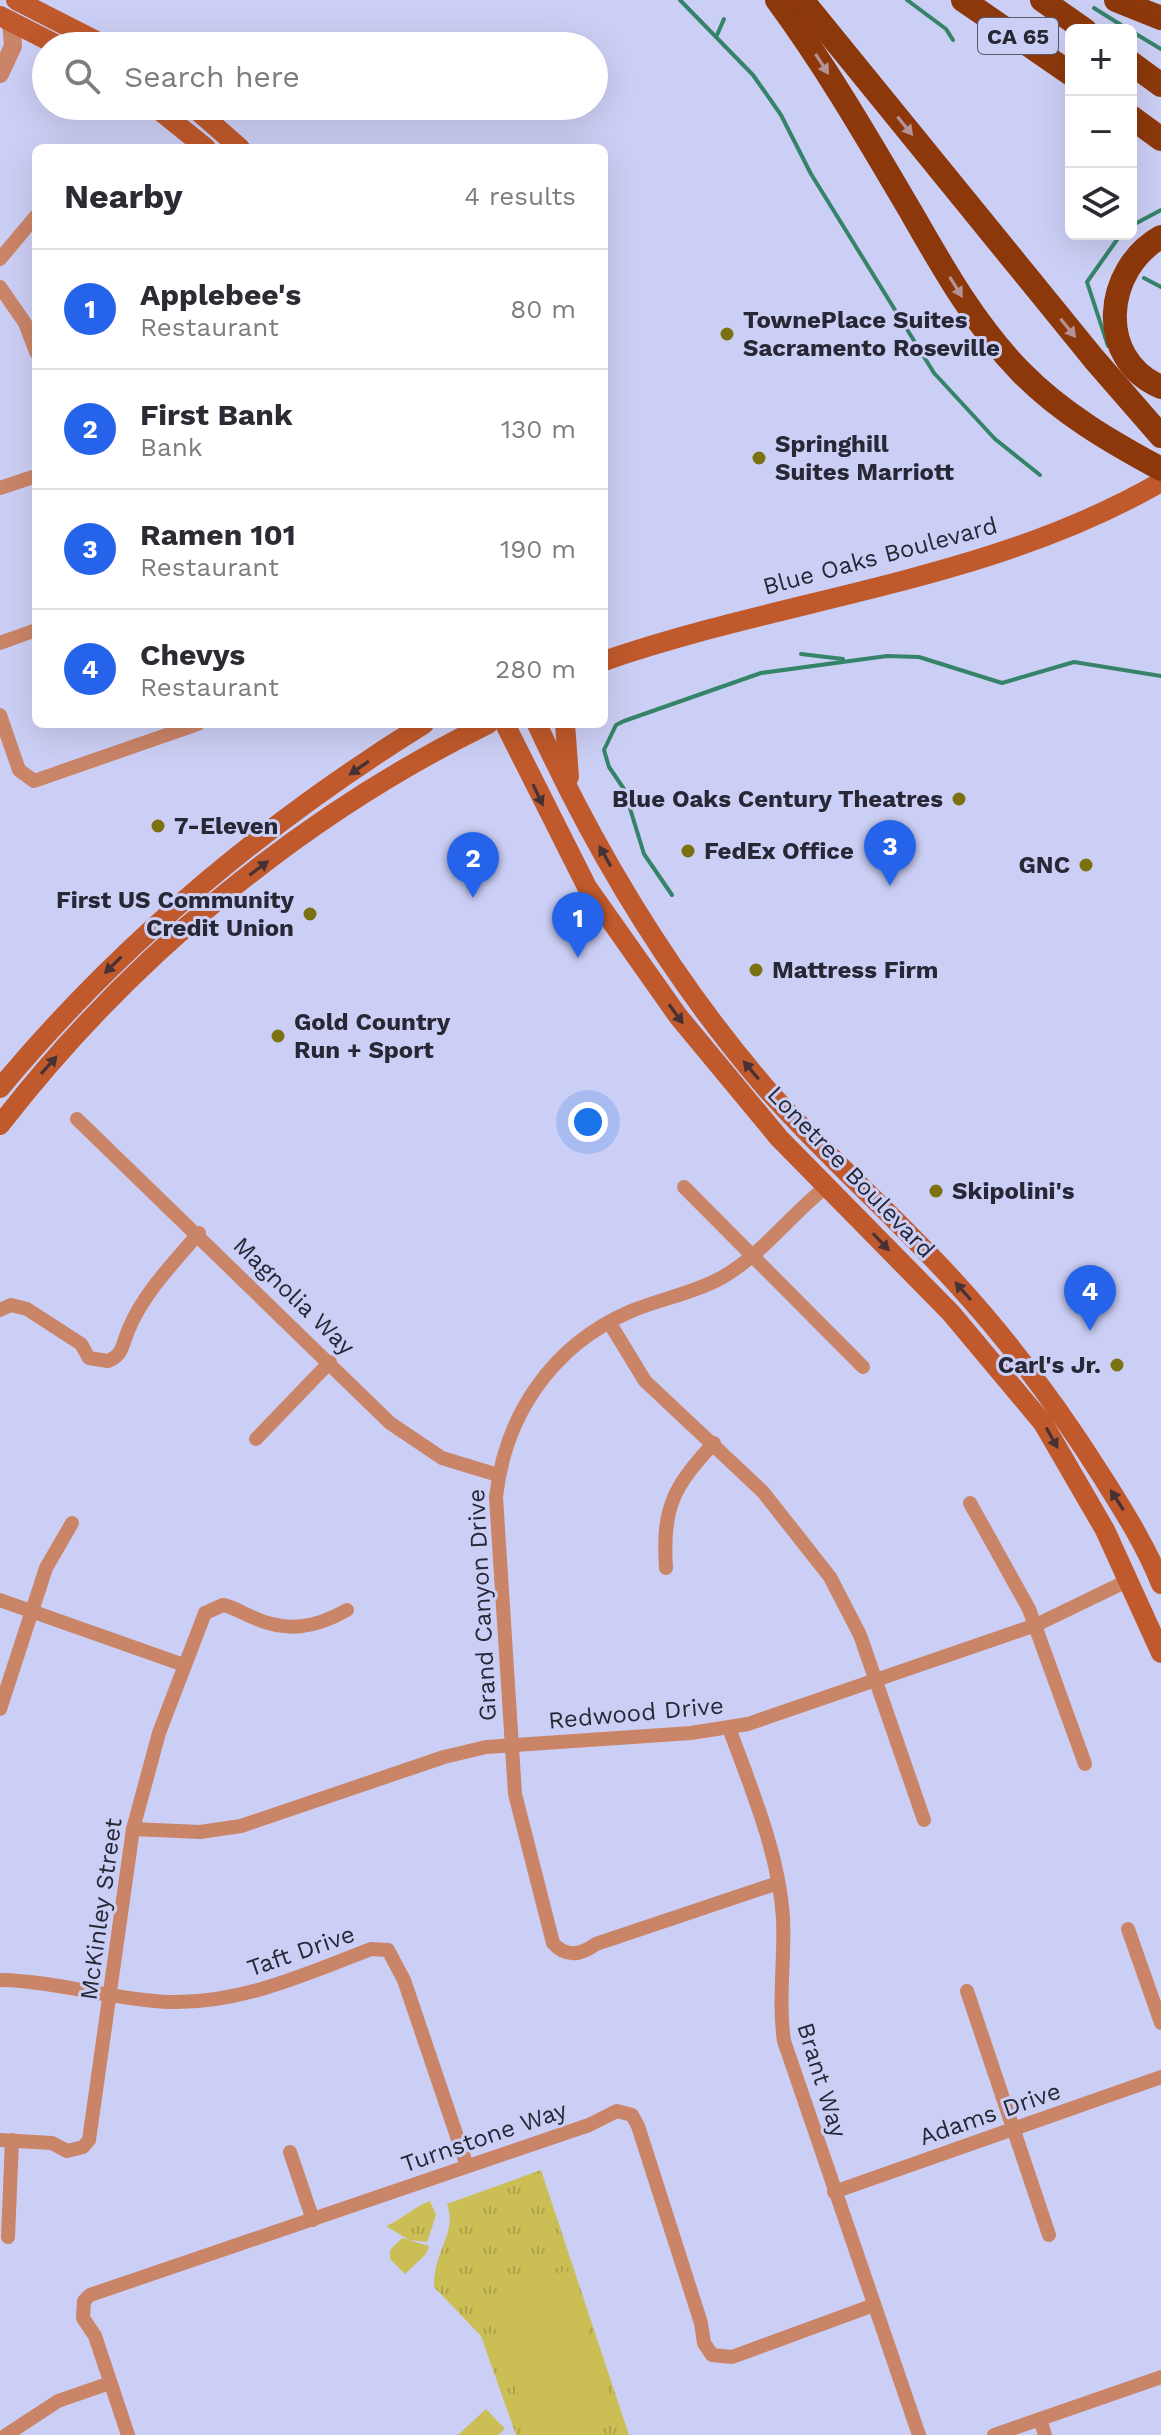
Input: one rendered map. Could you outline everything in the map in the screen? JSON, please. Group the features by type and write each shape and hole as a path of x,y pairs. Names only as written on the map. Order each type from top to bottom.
{"highway":[{"path":"777,0 837,86 943,267 993,340 1022,373 1084,425 1161,469"},
{"path":"802,0 1094,359 1161,436"},
{"name":"CA 65","path":"963,0 1065,70"},
{"name":"CA 65","path":"1042,0 1076,24"},
{"path":"1116,0 1161,18"},
{"path":"1137,67 1161,85"},
{"path":"1137,121 1161,139"},
{"path":"1161,237 1144,247 1127,266 1116,289 1114,312 1118,337 1138,372 1161,402"},
{"path":"1138,372 1161,387"}],"main road":[{"path":"9,14 37,32"},
{"path":"9,14 64,32"},
{"path":"171,120 201,144"},
{"path":"208,120 235,144"},
{"name":"Blue Oaks Boulevard","path":"610,656 756,615 993,556 1055,535 1161,482"},
{"path":"0,1088 81,997 170,911 241,854 418,728"},
{"path":"0,1125 97,1013 218,900 329,818 481,728"},
{"name":"Lonetree Boulevard","path":"507,728 555,828 615,929 729,1082 951,1313 1043,1423 1105,1530 1161,1653"},
{"name":"Lonetree Boulevard","path":"539,728 572,797 650,935 678,977 766,1088 954,1281 1029,1368 1076,1434 1158,1576"},
{"path":"565,728 572,797"},
{"path":"827,1186 843,1168"},
{"path":"1129,1580 1158,1576"}],"street":[{"path":"0,74 13,46 9,14"},
{"path":"0,259 32,221"},
{"path":"0,287 25,323 32,341"},
{"path":"0,488 32,477"},
{"path":"0,643 32,631"},
{"path":"0,715 19,770 34,781 186,728"},
{"name":"Magnolia Way","path":"77,1119 199,1233 390,1423 422,1447 462,1466 498,1475"},
{"name":"Grand Canyon Drive","path":"778,1883 596,1944 580,1953 562,1951 551,1939 521,1828 511,1744 497,1524 498,1475 513,1425 535,1388 566,1352 609,1322 707,1285 752,1256 827,1186"},
{"path":"684,1187 863,1367"},
{"path":"0,1310 11,1305 27,1309 81,1344 89,1358 108,1361 120,1354 128,1330 158,1283 199,1233"},
{"path":"609,1322 645,1381 763,1492 830,1577 853,1618 924,1820"},
{"path":"256,1439 330,1362"},
{"path":"666,1568 663,1528 670,1504 683,1480 714,1443"},
{"path":"970,1503 1036,1625 1085,1764"},
{"path":"0,1709 46,1568 72,1523"},
{"name":"Redwood Drive","path":"133,1829 200,1832 241,1826 466,1750 729,1728 776,1717 1036,1625 1129,1580"},
{"path":"0,1600 184,1665"},
{"name":"McKinley Street","path":"6,2140 52,2143 67,2151 83,2147 89,2140 133,1829 149,1765 205,1613 216,1606 229,1606 261,1621 294,1628 324,1622 347,1610"},
{"name":"Brant Way","path":"729,1728 778,1883 783,1916 780,1986 784,2041 919,2435"},
{"path":"1128,1929 1161,2023"},
{"name":"Taft Drive","path":"0,1980 171,2002 226,1998 371,1949 388,1950 404,1980 467,2166"},
{"path":"967,1991 1049,2235"},
{"name":"Adams Drive","path":"834,2192 1161,2077"},
{"name":"Turnstone Way","path":"128,2435 95,2336 83,2318 81,2309 90,2295 589,2125 612,2112 622,2111 632,2115 638,2126 701,2323 704,2343 712,2355 732,2357 874,2305"},
{"path":"6,2140 8,2237"},
{"path":"290,2152 313,2220"},
{"path":"994,2435 1161,2377"},
{"path":"6,2435 58,2401 110,2383"},
{"path":"1040,2419 1045,2435"}],"green space":[{"path":"541,2170 629,2435 516,2435 481,2336 434,2287 437,2263 449,2224 447,2204"},
{"path":"430,2201 436,2215 427,2242 409,2240 386,2226 418,2206"},
{"path":"402,2238 429,2246 426,2254 405,2274 390,2259 390,2250"},
{"path":"567,2270 620,2422 584,2435 533,2435 484,2297"},
{"path":"486,2409 505,2429 498,2435 458,2435"}],"waterway":[{"path":"680,0 753,75 781,115 811,174 934,373 995,439 1040,475"},
{"path":"907,0 946,29 953,40"},
{"path":"1094,8 1119,24"},
{"path":"717,35 724,19"},
{"path":"1137,35 1161,49"},
{"path":"1137,223 1161,210"},
{"path":"1108,346 1087,282 1117,240"},
{"path":"1144,278 1161,287"},
{"path":"801,654 843,659"},
{"path":"672,895 644,854 624,789 609,767 604,750 616,725 624,721 761,673 887,656 919,657 1002,683 1074,662 1161,676"}],"place":[{"name":"TownePlace Suites Sacramento Roseville","path":"727,334"},
{"name":"Springhill Suites Marriott","path":"759,458"},
{"name":"Blue Oaks Century Theatres","path":"959,799"},
{"name":"7-Eleven","path":"158,826"},
{"name":"FedEx Office","path":"688,851"},
{"name":"GNC","path":"1086,865"},
{"name":"Ramen 101","path":"890,886"},
{"name":"First Bank","path":"473,898"},
{"name":"First US Community Credit Union","path":"310,914"},
{"name":"Applebee's","path":"578,958"},
{"name":"Mattress Firm","path":"756,970"},
{"name":"Gold Country Run + Sport","path":"278,1036"},
{"name":"Skipolini's","path":"936,1191"},
{"name":"Chevys","path":"1090,1331"},
{"name":"Carl's Jr.","path":"1117,1365"}]}
